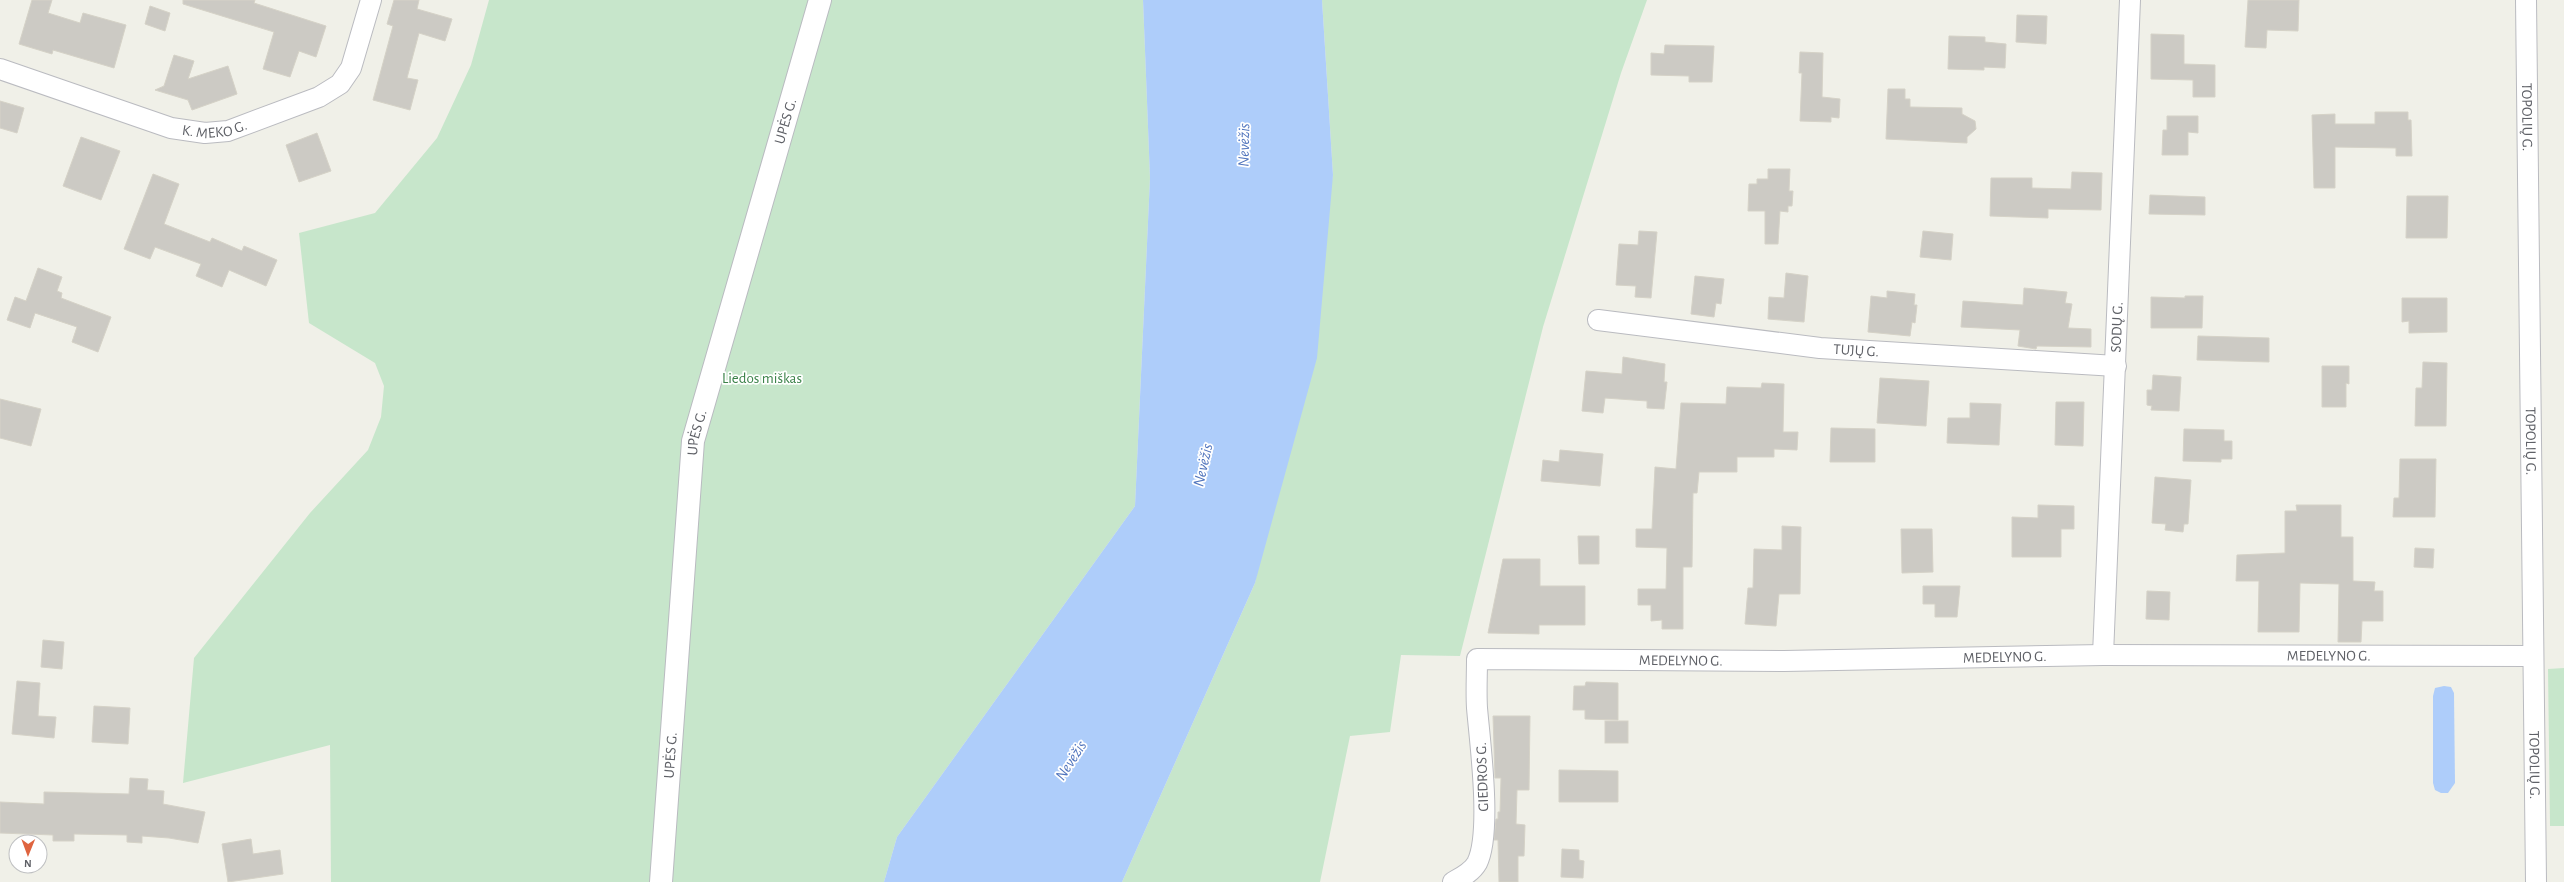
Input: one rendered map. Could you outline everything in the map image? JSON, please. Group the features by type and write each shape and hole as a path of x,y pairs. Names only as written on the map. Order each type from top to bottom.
{"main road":[{"name":"UPĖS G.","path":"661,882 693,441 820,0"}],"street":[{"name":"K. MEKO G.","path":"0,69 171,128 205,133 228,131 319,97 340,84 351,68 371,0"},
{"name":"SODŲ G.","path":"2103,655 2130,0"},
{"name":"TOPOLIŲ G.","path":"2526,0 2536,882"},
{"name":"TUJŲ G.","path":"1598,320 1820,348 2116,366"},
{"name":"MEDELYNO G.","path":"1476,659 1784,661 2103,655 2533,656"},
{"name":"GIEDROS G.","path":"1453,882 1468,873 1477,863 1483,828 1484,786 1477,706 1476,659"}],"green space":[{"name":"Liedos miškas","path":"489,0 1143,0 1150,178 1135,506 897,837 884,882 331,882 330,745 183,783 194,658 310,513 368,450 381,417 384,386 375,363 309,323 299,233 375,213 437,138 471,65"},
{"path":"1322,0 1647,0 1621,73 1543,327 1460,656 1401,655 1390,732 1350,736 1320,882 1122,882 1255,583 1333,175"},
{"path":"2564,668 2564,826 2550,826 2548,669"}],"water":[{"name":"Nevėžis","path":"1143,0 1322,0 1333,175 1317,358 1255,583 1122,882 884,882 897,837 1135,506 1150,178"},
{"path":"2444,686 2451,687 2454,693 2455,783 2448,793 2441,793 2435,790 2433,783 2433,696 2435,688"}],"building":[{"path":"32,0 52,0 48,13 80,23 83,13 126,25 114,68 53,50 52,54 19,44"},
{"path":"183,0 255,0 254,3 326,26 316,57 299,51 290,77 263,69 274,32 183,4"},
{"path":"394,0 419,0 417,9 452,19 445,41 419,33 407,78 418,80 410,110 373,100 393,26 387,24"},
{"path":"2248,0 2299,0 2298,31 2267,30 2266,48 2245,47"},
{"path":"150,6 170,13 165,31 145,24"},
{"path":"2017,15 2047,16 2046,44 2016,42"},
{"path":"2151,34 2184,35 2184,64 2215,65 2215,97 2193,97 2193,80 2151,79"},
{"path":"1949,36 1985,37 1985,42 2006,44 2005,68 1984,67 1984,70 1948,69"},
{"path":"1665,45 1714,46 1712,82 1689,82 1689,76 1651,75 1651,53 1664,54"},
{"path":"1800,52 1823,53 1822,97 1840,99 1839,118 1831,117 1831,122 1800,121 1802,73 1799,73"},
{"path":"174,55 194,61 188,79 228,66 237,94 192,110 188,100 155,90 164,86"},
{"path":"1888,89 1905,89 1905,99 1910,99 1910,107 1962,108 1962,114 1975,121 1976,129 1967,137 1967,143 1886,139"},
{"path":"0,101 24,108 17,133 0,128"},
{"path":"2375,112 2408,112 2408,120 2411,120 2412,156 2396,156 2396,148 2335,147 2335,188 2314,188 2312,115 2335,114 2335,124 2375,124"},
{"path":"2167,116 2198,116 2198,133 2188,132 2188,155 2162,155 2163,130 2167,130"},
{"path":"317,133 331,171 299,182 286,145"},
{"path":"81,137 120,151 101,200 63,186"},
{"path":"1768,169 1790,169 1789,191 1793,191 1792,206 1788,206 1788,212 1780,211 1778,244 1765,244 1765,211 1748,211 1749,184 1757,184 1757,179 1768,179"},
{"path":"2072,172 2102,173 2101,210 2048,209 2048,218 1990,216 1991,178 2032,178 2032,188 2071,189"},
{"path":"153,174 179,184 164,224 210,242 212,238 242,251 244,246 277,260 266,286 229,270 222,287 196,276 201,264 155,247 150,259 124,249"},
{"path":"2150,195 2205,197 2205,215 2149,214"},
{"path":"2407,196 2448,196 2447,238 2406,238"},
{"path":"1639,231 1657,232 1651,298 1635,297 1636,286 1616,285 1619,244 1638,245"},
{"path":"1923,231 1953,234 1951,260 1920,257"},
{"path":"38,268 62,277 57,291 62,293 61,298 111,317 98,352 72,342 77,327 35,313 30,328 7,320 15,297 26,301"},
{"path":"1786,273 1808,276 1804,322 1768,319 1769,297 1784,298"},
{"path":"1695,276 1724,279 1721,304 1716,303 1714,317 1691,314"},
{"path":"2024,288 2067,292 2065,303 2072,304 2068,328 2091,329 2091,347 2037,346 2036,349 2018,346 2020,330 1961,327 1963,301 2023,305"},
{"path":"1887,291 1915,294 1914,305 1917,305 1915,323 1912,322 1910,336 1868,332 1871,296 1887,298"},
{"path":"2185,296 2203,296 2202,328 2151,328 2151,297 2185,298"},
{"path":"2402,298 2447,298 2447,332 2409,333 2409,321 2402,322"},
{"path":"2198,336 2269,338 2269,362 2197,360"},
{"path":"1623,357 1665,364 1664,382 1667,382 1664,409 1647,408 1647,401 1605,398 1603,413 1582,411 1586,371 1622,374"},
{"path":"2423,362 2447,363 2446,426 2415,426 2416,388 2422,388"},
{"path":"2322,366 2349,366 2349,384 2346,383 2346,407 2322,407"},
{"path":"2153,375 2181,377 2179,411 2151,410 2152,406 2147,405 2147,390 2152,390"},
{"path":"1880,378 1929,381 1926,426 1877,423"},
{"path":"1762,383 1784,384 1783,432 1798,432 1797,450 1774,449 1774,457 1737,457 1737,472 1699,472 1697,493 1693,493 1692,567 1683,567 1683,629 1662,629 1662,620 1651,621 1651,605 1638,605 1638,589 1666,589 1667,548 1636,547 1636,529 1652,529 1655,467 1676,469 1681,403 1726,404 1727,387 1761,388"},
{"path":"0,399 41,409 31,446 0,438"},
{"path":"2056,402 2084,402 2083,446 2055,445"},
{"path":"1970,403 2001,404 1999,445 1947,443 1948,418 1970,418"},
{"path":"1831,428 1875,429 1875,462 1830,462"},
{"path":"2184,429 2224,430 2224,441 2232,441 2232,459 2221,459 2221,462 2183,461"},
{"path":"1560,450 1603,454 1600,486 1541,481 1543,460 1559,462"},
{"path":"2400,459 2436,459 2435,517 2393,517 2394,498 2399,498"},
{"path":"2155,477 2191,480 2188,524 2184,524 2183,532 2165,530 2166,524 2152,523"},
{"path":"2038,505 2074,506 2074,529 2061,529 2061,557 2012,557 2012,517 2038,518"},
{"path":"2296,505 2341,505 2341,537 2353,537 2353,581 2375,582 2374,591 2383,591 2383,621 2362,621 2361,642 2338,642 2339,584 2300,583 2299,632 2258,632 2259,581 2236,581 2237,555 2285,553 2285,511 2297,511"},
{"path":"1782,526 1801,527 1800,594 1779,594 1776,626 1745,624 1748,588 1753,588 1754,549 1782,550"},
{"path":"1901,529 1932,529 1933,572 1902,573"},
{"path":"1578,536 1599,536 1599,564 1579,564"},
{"path":"2415,548 2434,549 2433,568 2414,567"},
{"path":"1503,559 1540,559 1540,586 1585,586 1585,625 1539,625 1539,634 1488,633"},
{"path":"1923,586 1960,586 1957,617 1935,617 1935,604 1923,604"},
{"path":"2147,591 2170,592 2169,620 2146,619"},
{"path":"43,640 64,642 62,669 41,667"},
{"path":"17,681 40,683 38,716 56,717 54,738 12,734"},
{"path":"1586,682 1618,683 1618,720 1585,719 1585,710 1573,710 1574,686 1585,686"},
{"path":"94,706 130,708 128,744 92,742"},
{"path":"1493,716 1530,716 1529,790 1517,790 1516,824 1525,825 1524,856 1518,856 1518,882 1499,882 1498,840 1494,840 1496,819 1498,819 1498,812 1500,812 1501,778 1495,778"},
{"path":"1605,721 1628,721 1628,743 1605,743"},
{"path":"1559,770 1618,771 1618,802 1559,802"},
{"path":"130,778 148,779 147,790 164,791 163,804 205,812 198,843 169,838 142,836 142,843 127,842 127,835 74,834 74,841 53,841 53,835 48,834 0,833 0,802 44,804 44,792 129,794"},
{"path":"251,839 253,854 280,850 283,874 228,882 222,844"},
{"path":"1562,849 1579,850 1579,860 1584,861 1583,878 1561,877"}]}
